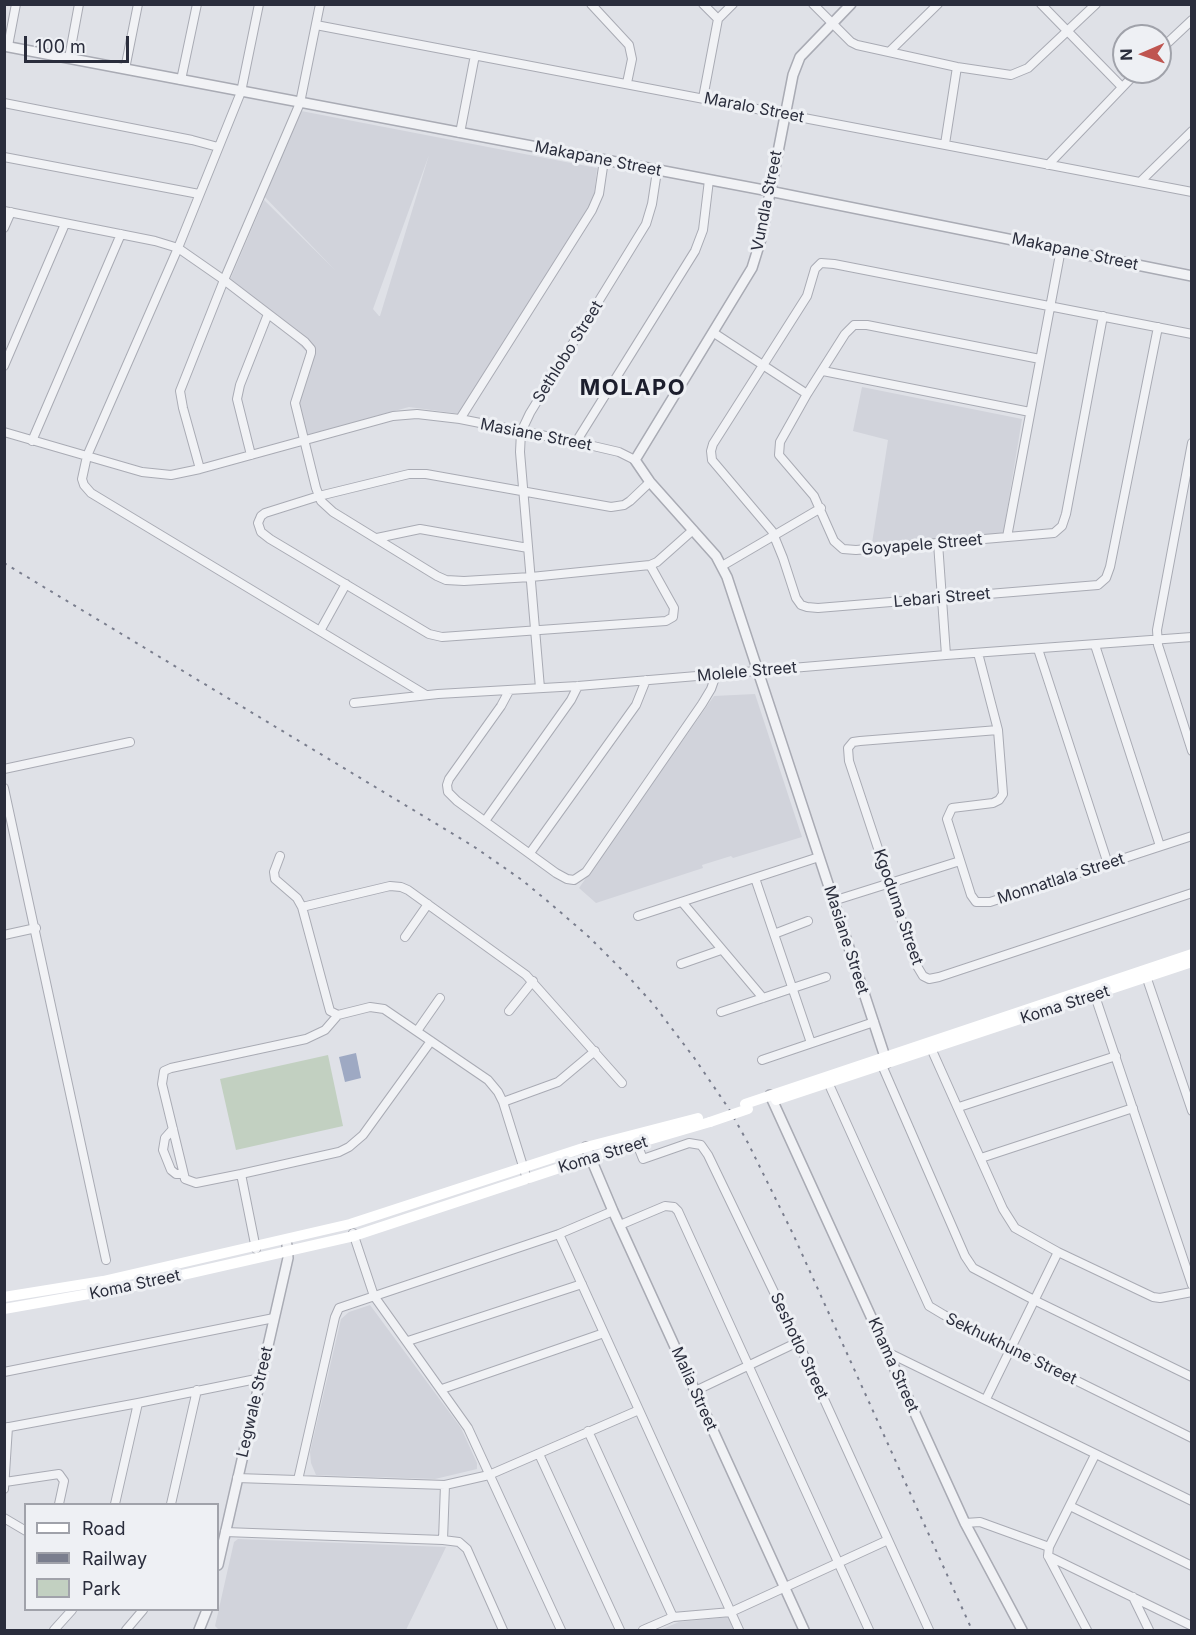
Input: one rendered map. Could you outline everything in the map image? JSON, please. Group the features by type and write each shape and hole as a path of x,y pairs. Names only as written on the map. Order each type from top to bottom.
{"main road":[{"name":"Koma Street","path":"1145,974 1191,954"},
{"name":"Koma Street","path":"4,1298 103,1281 350,1224 586,1147 635,1139 709,1119 1145,974 1191,962"},
{"name":"Koma Street","path":"4,1310 117,1290 354,1236 590,1158 635,1139"}],"street":[{"path":"6,46 16,4"},
{"path":"69,58 79,4"},
{"path":"125,69 138,4"},
{"path":"181,80 197,4"},
{"path":"259,4 241,92 178,248 87,456 82,479 91,493 426,695"},
{"path":"200,469 180,391 224,280 300,103 320,4"},
{"path":"591,4 629,45 632,59 627,83"},
{"path":"703,4 718,19"},
{"path":"703,98 718,19 733,4"},
{"path":"813,4 857,45 1003,75 1017,75 1028,68 1096,4"},
{"name":"Vundla Street","path":"636,460 752,268 759,246 793,75 800,57 850,4"},
{"path":"889,52 938,4"},
{"path":"1041,4 1122,87"},
{"path":"1172,38 1191,20"},
{"name":"Maralo Street","path":"316,25 1191,192"},
{"name":"Makapane Street","path":"6,46 769,191 1191,276"},
{"path":"460,133 475,55"},
{"path":"945,144 957,67"},
{"path":"1048,165 1125,84"},
{"path":"4,103 218,147"},
{"path":"1140,182 1191,131"},
{"path":"4,157 199,194"},
{"path":"460,419 592,210 599,194 604,160"},
{"name":"Sethlobo Street","path":"540,688 520,452 521,432 530,413 646,225 657,171"},
{"path":"576,442 695,251 703,230 709,180"},
{"path":"4,228 8,212 121,234 178,248 305,342 311,349 310,357 295,403 319,496 333,513 446,580 531,577 650,566 693,530"},
{"path":"4,366 65,224"},
{"path":"32,441 121,234"},
{"path":"1007,537 1061,249"},
{"path":"762,365 807,296 815,269 824,263 1191,334"},
{"path":"251,455 238,406 238,393 268,314"},
{"name":"Goyapele Street","path":"1040,359 861,324 850,329 807,394 780,442 778,452 809,488 821,508 834,541 843,549 856,550 1048,534 1059,530 1062,526 1103,316"},
{"name":"Lebari Street","path":"762,365 713,444 711,455 716,466 766,522 775,536 796,598 807,607 1086,587 1104,582 1110,567 1158,327"},
{"path":"714,333 807,394"},
{"path":"823,371 1030,412"},
{"name":"Masiane Street","path":"4,432 156,475 171,475 200,469 405,414 460,419 576,442 619,452 636,460 650,482 722,566 733,591 874,1022 884,1061"},
{"path":"1191,443 1157,620 1157,639 1191,751"},
{"path":"650,482 630,501 619,507 417,473 319,496 265,513 259,519 259,528 265,535 436,637 662,622 671,619 674,608 650,566"},
{"path":"722,566 821,508"},
{"path":"377,538 420,529 528,548"},
{"path":"938,543 946,655"},
{"path":"320,632 346,584"},
{"name":"Molele Street","path":"354,703 426,695 578,686 1191,637"},
{"path":"1095,645 1160,846"},
{"path":"1038,649 1108,864"},
{"name":"Monnatlala Street","path":"978,653 998,730 1004,790 1002,797 993,803 952,808 948,815 948,825 973,899 984,903 1191,836"},
{"path":"509,691 447,785 451,796 556,873 570,880 578,879 586,872 708,695 716,675"},
{"path":"530,853 636,705 646,680"},
{"path":"485,821 571,700 578,686"},
{"name":"Kgoduma Street","path":"998,730 853,742 847,752 917,966 923,976 929,979 961,970 1191,893"},
{"path":"4,769 130,742"},
{"path":"4,788 106,1260"},
{"path":"280,856 274,872 275,879 297,898 303,907 328,1007 338,1015"},
{"path":"638,916 819,857"},
{"path":"833,901 960,861"},
{"path":"755,878 811,1043"},
{"path":"303,907 381,887 395,886 408,890 533,981 622,1083"},
{"path":"682,902 763,998"},
{"path":"405,937 428,904"},
{"path":"774,934 808,921"},
{"path":"4,935 36,928"},
{"path":"681,964 722,950"},
{"path":"1145,974 1191,1112"},
{"name":"Masiane Street","path":"721,1012 826,977"},
{"path":"509,1011 533,981"},
{"path":"1094,991 1191,1285"},
{"path":"417,1031 440,998"},
{"path":"431,1041 363,1135 350,1147 339,1152 196,1183 185,1179 162,1084 164,1071 306,1039 325,1030 338,1015 370,1007 380,1008 417,1031 488,1080 498,1092 502,1102 527,1179"},
{"path":"762,1060 874,1022"},
{"path":"929,1046 1011,1224 1058,1252 1153,1297 1160,1298 1191,1292"},
{"path":"502,1102 558,1082 595,1051"},
{"path":"958,1107 1116,1056"},
{"path":"884,1061 970,1264 978,1272 1191,1377"},
{"name":"Sekhukhune Street","path":"827,1080 929,1306 936,1312 1191,1438"},
{"name":"Khama Street","path":"772,1098 965,1522 1022,1630"},
{"path":"981,1158 1133,1108"},
{"path":"173,1129 167,1134 163,1150 171,1170 176,1174 183,1174"},
{"name":"Seshotlo Street","path":"635,1139 643,1159 684,1144 698,1143 704,1148 798,1342 929,1630"},
{"name":"Malia Street","path":"586,1147 804,1630"},
{"path":"241,1174 258,1258"},
{"path":"620,1225 664,1206 676,1209 869,1630"},
{"path":"298,1480 338,1310 559,1234 613,1211"},
{"path":"350,1224 374,1296 468,1428 561,1630"},
{"path":"559,1234 739,1630"},
{"name":"Legwale Street","path":"219,1560 289,1251 286,1239"},
{"path":"986,1399 1058,1252"},
{"path":"408,1341 582,1284"},
{"path":"4,1372 274,1318"},
{"path":"442,1389 604,1333"},
{"path":"695,1391 798,1342"},
{"path":"887,1352 1191,1501"},
{"path":"4,1489 6,1428 261,1378"},
{"path":"171,1503 197,1390"},
{"path":"115,1503 138,1403"},
{"path":"237,1478 446,1485 489,1474 639,1410"},
{"path":"588,1431 673,1617"},
{"path":"539,1454 620,1630"},
{"path":"1087,1630 1048,1556 1049,1546 1095,1455"},
{"path":"5,1482 59,1474 64,1481 59,1503"},
{"path":"443,1540 446,1485"},
{"path":"1070,1506 1191,1566"},
{"path":"4,1518 24,1530"},
{"path":"965,1522 980,1522 1049,1546"},
{"path":"225,1532 459,1542 467,1550 503,1630"},
{"path":"643,1630 673,1617 731,1612 888,1540"},
{"path":"1048,1556 1191,1626"},
{"path":"1056,1573 1067,1564"},
{"path":"1133,1597 1149,1630"},
{"path":"54,1630 71,1611"},
{"path":"126,1630 142,1611"},
{"path":"201,1630 207,1611"}],"shaded area":[{"path":"296,110 597,168 593,205 461,414 409,407 307,435 296,401 308,353 230,280 264,200 335,270 261,193","holes":["429,155 380,316 373,309"]},
{"path":"862,387 1022,419 1003,535 872,543 888,440 853,431"},
{"path":"755,694 802,837 702,865 703,868 596,903 579,888 714,696"},
{"path":"370,1305 461,1428 477,1463 477,1469 435,1479 316,1475 311,1463 310,1452 341,1319 349,1312"},
{"path":"238,1539 446,1547 406,1630 219,1630 215,1626 234,1542"},
{"path":"729,1617 735,1630 660,1630 679,1622"}],"green space":[{"path":"328,1055 343,1126 236,1150 220,1079"}],"water":[{"path":"356,1053 361,1078 345,1082 339,1057"}],"railway":[{"path":"4,563 473,846 522,880 551,904 589,937 626,974 654,1005 695,1059 729,1109 748,1143 793,1234 972,1630"}],"district":[{"name":"MOLAPO","path":"633,388"}]}
